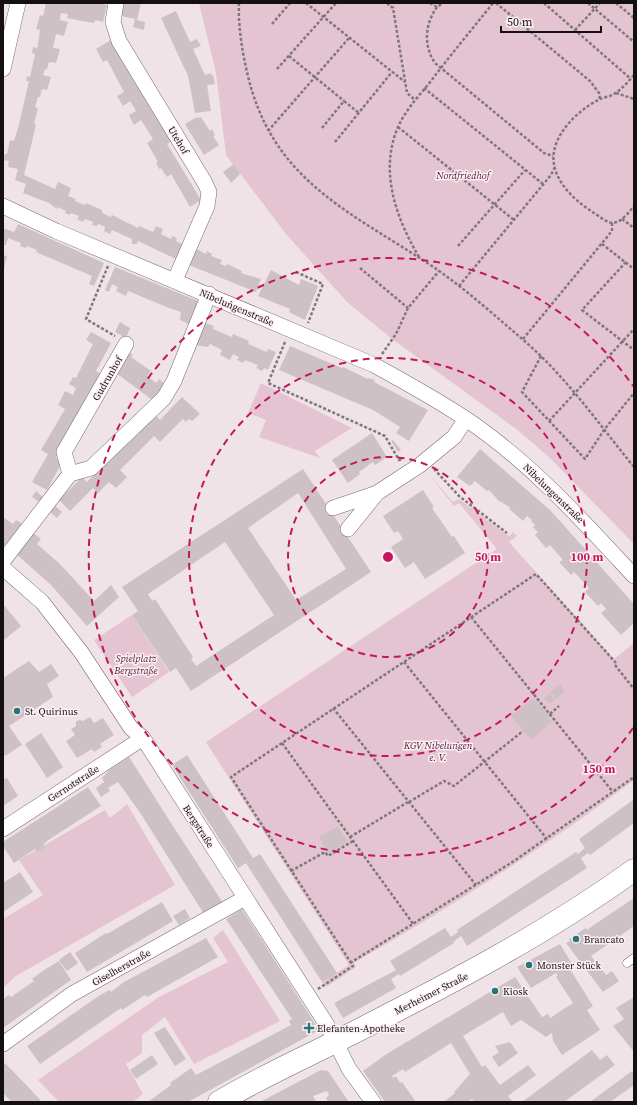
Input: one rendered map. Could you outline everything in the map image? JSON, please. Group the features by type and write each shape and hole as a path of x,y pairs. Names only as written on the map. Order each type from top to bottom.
{"main road":[{"name":"Merheimer Straße","path":"220,1102 472,972 544,930 604,892 634,870"}],"street":[{"path":"3,69 18,3"},
{"name":"Utehof","path":"116,3 113,22 119,41 205,182 209,192 207,206 175,280"},
{"name":"Nibelungenstraße","path":"3,206 374,365 466,419 516,457 572,508 634,576"},
{"path":"3,561 70,474 91,468 164,398 174,381 209,294"},
{"name":"Gudrunhof","path":"70,474 64,452 126,344"},
{"path":"333,508 377,493 426,460 454,437 466,419"},
{"path":"348,529 377,493"},
{"name":"Bergstraße","path":"3,568 42,602 81,652 131,728 143,738 327,1025 349,1069 373,1102"},
{"name":"Gernotstraße","path":"3,828 143,738"},
{"name":"Giselherstraße","path":"3,1044 72,994 245,898"}],"path":[{"path":"239,3 241,40 249,81 268,131 287,159 322,194 349,214 439,271 523,339 576,394 634,467"},
{"path":"272,24 290,3"},
{"path":"306,3 405,82"},
{"path":"277,70 336,3"},
{"path":"387,3 393,8 407,93 415,100"},
{"path":"430,3 437,8"},
{"path":"443,3 433,14 428,28 427,41 431,57 441,68 544,153 553,156"},
{"path":"420,258 405,234 397,212 392,191 390,172 398,127 424,88 493,3"},
{"path":"496,3 590,81 599,93 600,99"},
{"path":"544,3 631,79"},
{"path":"588,3 634,42"},
{"path":"575,30 600,3"},
{"path":"616,3 634,18"},
{"path":"268,131 349,38"},
{"path":"289,56 314,78 359,113"},
{"path":"335,142 392,72"},
{"path":"612,223 586,208 570,194 563,186 555,167 553,156 556,144 569,122 600,99 615,93 634,75"},
{"path":"424,88 543,184"},
{"path":"615,93 634,99"},
{"path":"322,128 344,101"},
{"path":"398,127 514,220"},
{"path":"459,286 514,220 555,167"},
{"path":"458,246 525,170"},
{"path":"612,223 622,218 634,206"},
{"path":"622,218 634,228"},
{"path":"523,339 612,231 612,223"},
{"path":"602,244 634,269"},
{"name":"Gudrunhof","path":"112,254 86,319 126,344"},
{"path":"626,262 582,310 634,350"},
{"path":"360,268 408,308"},
{"path":"374,365 396,334 408,308 423,288 439,271"},
{"path":"296,272 323,284 268,383 386,436 399,460 405,458"},
{"path":"549,421 576,394 634,328"},
{"path":"541,356 522,392 585,459 604,430 634,393"},
{"path":"426,460 443,481 458,496 508,532"},
{"path":"308,995 353,966 231,778 333,708 536,574 616,664 634,689"},
{"path":"471,617 613,792"},
{"path":"404,662 547,839"},
{"path":"550,714 560,706"},
{"path":"333,708 476,885"},
{"path":"350,836 444,781 454,786 523,731"},
{"path":"282,743 414,925"},
{"path":"350,963 414,925 547,839 634,777"},
{"path":"291,871 325,852 328,856 353,841"}],"green space":[{"name":"Nordfriedhof","path":"199,3 634,3 634,544 549,457 515,428 392,339 347,302 286,234 226,155 216,73"},
{"path":"261,383 352,428 315,451 320,458 259,437 266,420 248,413"},
{"name":"KGV Nibelungen e. V.","path":"427,472 453,502 459,499 509,536 513,532 517,536 509,542 614,659 634,643 634,780 532,853 497,876 354,963 356,967 326,987 322,982 349,965 206,742 497,549 459,503 454,506"},
{"name":"Spielplatz Bergstraße","path":"132,615 169,672 132,697 94,640"},
{"path":"127,804 175,885 16,976 3,988 3,919 43,895 19,860 105,810 110,818"},
{"path":"223,930 280,1021 194,1064 165,1017 142,1035 142,1053 126,1064 143,1094 133,1102 59,1102 38,1080 159,997 228,962 213,938"}],"building":[{"path":"46,3 97,3 107,5 103,22 95,20 94,23 67,18 68,14 61,13 60,20 68,22 64,36 56,34 53,48 60,49 56,63 49,62 43,75 51,77 47,90 42,89 35,107 38,108 34,124 36,125 24,175 55,189 58,182 71,188 68,196 76,199 75,201 85,205 86,203 102,210 102,213 111,217 112,215 138,228 139,226 153,232 156,226 163,229 161,234 171,239 172,236 177,238 176,241 186,246 180,261 138,241 137,244 132,244 132,239 112,230 110,234 104,231 105,227 98,224 97,226 92,225 93,222 85,219 83,222 77,219 79,216 71,213 70,215 65,213 66,211 58,207 57,209 49,203 23,193 26,184 15,180 18,169 8,167 9,161 3,160 5,154 7,154 10,140 14,141 18,128 29,81 26,81 27,76 30,77 35,54 32,53 33,47 37,48 38,44 40,30 36,29 40,15 43,16"},
{"path":"124,3 141,3 137,20 145,22 144,30 133,27 135,19 121,16"},
{"path":"176,11 190,42 197,39 201,46 193,49 205,75 211,73 211,75 213,75 215,84 207,85 211,111 195,113 188,76 161,18"},
{"path":"114,38 173,140 167,144 201,200 190,207 171,174 167,177 161,168 159,169 156,163 158,162 147,143 153,139 141,120 134,125 129,115 136,111 130,101 123,106 117,96 124,92 107,60 103,62 96,49"},
{"path":"201,117 210,131 212,129 215,135 213,136 219,145 204,155 185,124 195,118"},
{"path":"234,164 240,174 231,183 223,172"},
{"path":"18,224 104,263 94,286 89,284 92,276 36,252 37,250 27,246 26,248 20,246 21,243 8,238 6,245 3,245 3,228 14,232"},
{"path":"196,249 206,254 207,251 212,254 211,256 222,260 220,264 226,266 227,264 242,271 241,273 261,279 256,292 189,265"},
{"path":"3,255 7,256 4,269 3,269"},
{"path":"115,267 203,303 193,326 180,320 181,312 128,291 126,296 116,291 118,287 112,284 109,292 105,290"},
{"path":"271,270 299,285 301,279 318,286 305,320 289,312 290,309 258,296"},
{"path":"120,322 130,328 126,338 115,332"},
{"path":"205,323 214,326 213,329 232,337 233,334 249,341 248,344 267,352 268,349 276,352 268,370 264,368 262,371 256,368 258,365 245,360 243,363 237,360 239,357 233,354 230,360 220,355 222,350 210,344 208,347 195,345"},
{"path":"91,332 111,343 96,371 103,375 56,458 62,462 47,490 32,482 48,454 41,450 65,409 58,405 65,391 73,395 76,388 69,384 73,377 76,378 93,344 86,340"},
{"path":"290,346 342,368 343,367 368,379 375,380 374,382 428,410 409,441 396,433 400,427 373,410 279,370"},
{"path":"128,351 133,355 131,357 151,371 147,376 156,383 159,379 167,386 155,402 116,373"},
{"path":"182,397 200,414 192,421 189,419 186,422 183,419 160,442 154,436 120,470 127,477 116,488 109,482 98,493 93,488 70,511 59,500 82,477 87,482 155,414 160,420"},
{"path":"372,433 387,457 375,465 373,462 359,472 360,474 348,483 332,460"},
{"path":"393,440 401,450 398,452 391,441"},
{"path":"480,449 551,511 634,604 634,623 621,635 601,613 606,609 601,603 598,606 585,592 589,588 574,572 571,575 559,562 563,560 550,545 546,548 535,535 538,532 533,527 535,525 531,521 532,520 527,516 523,521 509,509 511,508 498,500 489,490 487,491 475,481 470,486 457,477"},
{"path":"303,469 371,572 191,691 176,668 170,672 132,615 138,611 122,587","holes":["298,493 346,569 296,600 248,528","225,542 274,615 196,666 191,659 193,657 155,599 152,601 148,594"]},
{"path":"423,490 434,507 432,508 465,553 425,579 414,562 405,568 391,547 403,539 398,531 394,533 383,516"},
{"path":"36,491 44,498 41,503 32,497"},
{"path":"54,505 62,512 57,518 49,511"},
{"path":"3,517 13,524 16,520 24,525 8,548 3,544"},
{"path":"32,532 41,539 37,544 59,563 94,601 111,585 119,597 87,626 51,585 15,553"},
{"path":"3,604 21,626 4,640 3,639"},
{"name":"St. Quirinus","path":"29,661 39,672 51,664 59,676 47,684 53,697 9,726 22,745 5,756 3,753 3,678"},
{"path":"560,684 565,691 556,699 550,692"},
{"path":"550,693 555,700 550,704 544,698"},
{"path":"532,699 534,701 536,700 550,716 548,718 552,722 531,740 511,716"},
{"path":"90,717 94,723 103,718 114,735 100,744 102,747 94,752 92,749 77,758 66,741 75,735 71,729 76,726 76,721 83,721"},
{"path":"41,733 63,767 47,778 25,744"},
{"path":"187,755 253,858 260,854 337,973 322,982 246,863 238,868 172,765"},
{"path":"129,757 223,903 204,914 139,811 118,782 108,788 110,791 101,797 96,788 104,782 102,778 110,769"},
{"path":"7,778 18,796 3,806 3,780"},
{"path":"88,787 101,806 47,841 43,845 45,847 37,852 35,849 14,863 3,846 3,842"},
{"path":"633,800 634,823 590,855 588,853 581,858 587,868 467,946 461,936 453,942 454,943 400,976 399,974 391,979 396,988 343,1018 334,1003 396,970 390,961 445,928 451,937 458,932 457,930 576,852 578,854 585,848 579,839"},
{"path":"338,826 347,842 328,854 319,837"},
{"path":"20,872 33,892 3,912 3,883"},
{"path":"634,898 634,926 617,938 615,937 612,939 613,941 591,956 606,975 612,971 619,981 603,992 566,943 570,941 569,939 586,928 587,930"},
{"path":"162,902 173,921 87,972 75,953 106,933 107,934"},
{"path":"185,909 190,918 179,925 173,916"},
{"path":"242,909 319,1030 188,1102 148,1102 171,1085 170,1083 191,1068 196,1075 291,1025 289,1021 292,1019 226,919"},
{"path":"206,938 218,957 147,997 145,995 122,1010 121,1008 40,1064 27,1046 100,995 110,990 111,992 124,982"},
{"path":"560,944 572,964 568,966 593,1006 587,1010 600,1030 562,1055 553,1041 552,1033 546,1037 521,1020 511,1026 503,1012 463,1036 482,1067 485,1065 500,1085 528,1065 536,1075 508,1096 513,1102 474,1102 472,1099 468,1102 444,1102 455,1093 454,1092 470,1074 451,1043 405,1072 403,1069 392,1076 393,1078 396,1076 400,1083 402,1082 416,1102 385,1102 363,1071 385,1055 515,977 542,1017 548,1014 550,1018 573,1003 556,977 558,976 556,973 531,988 517,967"},
{"path":"70,952 78,963 67,971 59,960"},
{"path":"59,961 71,980 3,1028 3,999 9,995 11,997 34,981 32,979 41,972"},
{"path":"634,997 634,1052 613,1026 624,1019 616,1008"},
{"path":"165,1027 186,1059 175,1066 154,1033"},
{"path":"510,1042 518,1053 499,1067 492,1057 499,1052 495,1046"},
{"path":"592,1050 600,1060 607,1055 615,1065 564,1102 522,1102"},
{"path":"152,1055 158,1064 136,1079 130,1070"},
{"path":"5,1063 42,1102 12,1102 3,1093 3,1065"},
{"path":"321,1070 328,1071 349,1102 328,1102 326,1098 329,1095 327,1091 313,1096 316,1102 260,1102"},
{"path":"632,1071 634,1073 634,1085 610,1102 590,1102"}],"place":[{"name":"St. Quirinus","path":"17,711"},
{"name":"Brancato","path":"576,939"},
{"name":"Monster Stück","path":"529,965"},
{"name":"Kiosk","path":"495,991"},
{"name":"Elefanten-Apotheke","path":"309,1028"}]}
